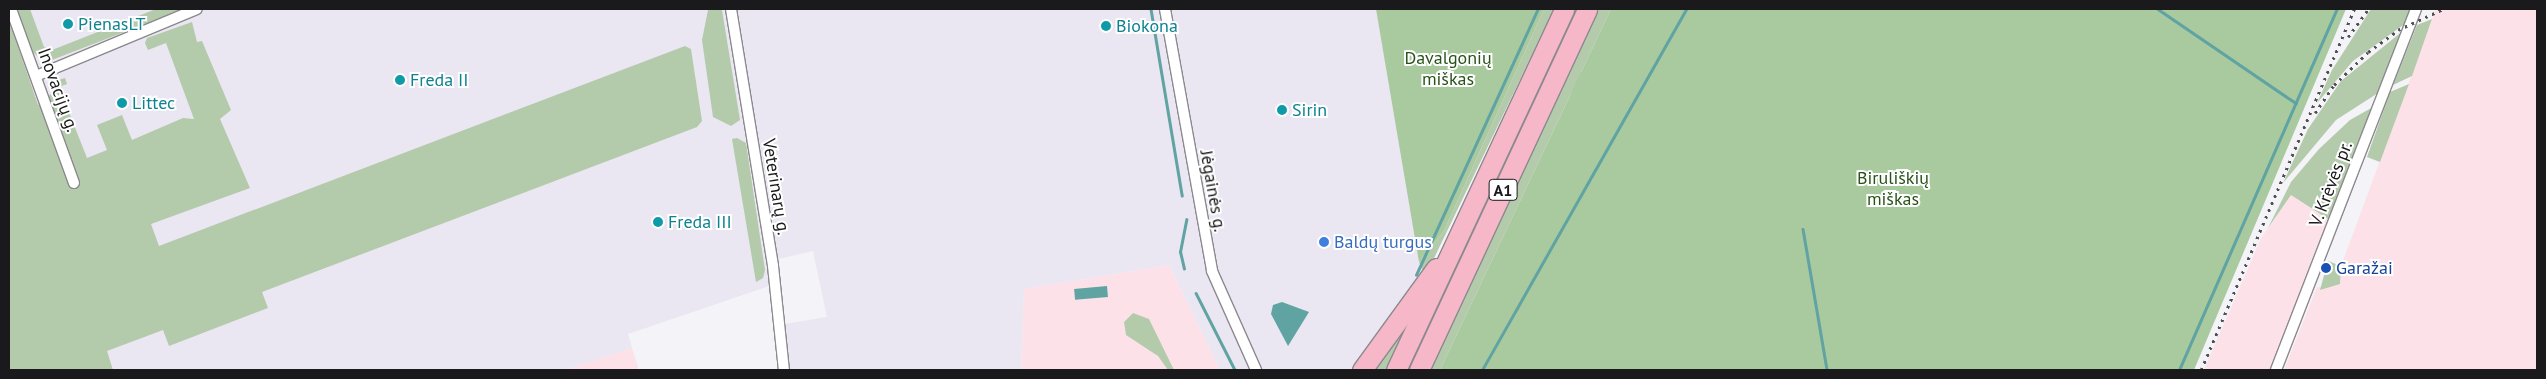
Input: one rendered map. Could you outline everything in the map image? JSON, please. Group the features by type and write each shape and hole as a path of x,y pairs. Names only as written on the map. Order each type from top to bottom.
{"highway":[{"name":"A1","path":"1396,370 1462,232 1564,9"},
{"name":"A1","path":"1419,370 1587,9"},
{"path":"1362,370 1462,232"}],"street":[{"name":"Inovacijų g.","path":"11,9 74,182"},
{"path":"36,76 197,9"},
{"name":"Veterinarų g.","path":"731,9 773,266 784,370"},
{"name":"Jėgainės g.","path":"1165,9 1212,272 1256,370"},
{"name":"V. Krėvės pr.","path":"2276,370 2416,9"}],"shaded area":[{"path":"9,9 1376,9 1425,277 1357,370 1220,370 1169,265 1024,289 1021,370 780,370 773,326 827,317 813,251 778,259 781,282 628,334 632,348 565,370 9,370"},
{"path":"2436,9 2537,9 2537,370 2284,370 2317,287 2340,284 2341,266"},
{"path":"2291,195 2328,219 2270,370 2204,370 2261,238"},
{"path":"1169,265 1220,370 1021,370 1024,289"},
{"path":"632,348 639,370 565,370"}],"green space":[{"path":"17,9 30,9 44,47 52,50 156,9 184,9 44,63 33,52"},
{"name":"Davalgonių miškas","path":"1376,9 1544,9 1444,231 1419,262"},
{"path":"1544,9 1554,9 1425,277 1419,262 1444,231"},
{"path":"1571,9 1581,9 1581,370 1571,370"},
{"path":"1598,9 1611,9 1440,370 1429,370"},
{"name":"Biruliškių miškas","path":"1611,9 2346,9 2194,370 1440,370"},
{"path":"2371,9 2412,9 2406,23 2353,61 2317,103 2332,70"},
{"path":"708,10 722,10 740,120 731,126 713,117 702,40"},
{"path":"2432,19 2412,76 2393,85 2417,25"},
{"path":"9,20 38,105 51,94 51,82 65,78 67,84 59,87 87,158 107,150 97,125 122,115 132,140 183,118 194,119 166,43 148,50 145,43 147,38 192,22 197,42 202,41 231,110 220,119 250,188 151,224 159,246 685,46 691,49 702,121 697,127 262,292 268,308 169,346 163,330 107,351 113,370 9,370"},
{"path":"2404,30 2378,93 2336,120 2283,183 2308,129 2341,81"},
{"path":"2409,84 2380,162 2367,157 2390,92"},
{"path":"2373,107 2328,219 2291,195 2268,228 2291,182 2319,149 2350,120"},
{"path":"737,138 746,143 765,270 763,278 756,282 732,139"},
{"path":"2328,261 2341,266 2340,284 2320,290"},
{"path":"1422,296 1386,370 1367,370"},
{"path":"1133,313 1149,319 1174,370 1168,370 1158,356 1126,335 1124,322"}],"water":[{"path":"1107,286 1108,297 1075,300 1074,289"},
{"path":"1282,302 1309,312 1288,346 1271,314 1273,305"}],"waterway":[{"path":"1151,9 1182,195"},
{"path":"1416,275 1538,9"},
{"path":"1482,370 1686,9"},
{"path":"2158,9 2296,103"},
{"path":"2179,370 2337,9"},
{"path":"1184,269 1180,252 1186,220"},
{"path":"1803,229 1827,370"},
{"path":"1196,293 1235,370"}],"railway":[{"path":"2201,370 2354,9"},
{"path":"2348,37 2368,9"},
{"path":"2315,113 2334,85 2368,52 2398,30 2443,9"}],"place":[{"name":"PienasLT","path":"68,24"},
{"name":"Biokona","path":"1106,26"},
{"name":"Freda II","path":"400,80"},
{"name":"Littec","path":"122,103"},
{"name":"Sirin","path":"1282,110"},
{"name":"Freda III","path":"658,222"},
{"name":"Baldų turgus","path":"1324,242"},
{"name":"Garažai","path":"2326,268"}]}
